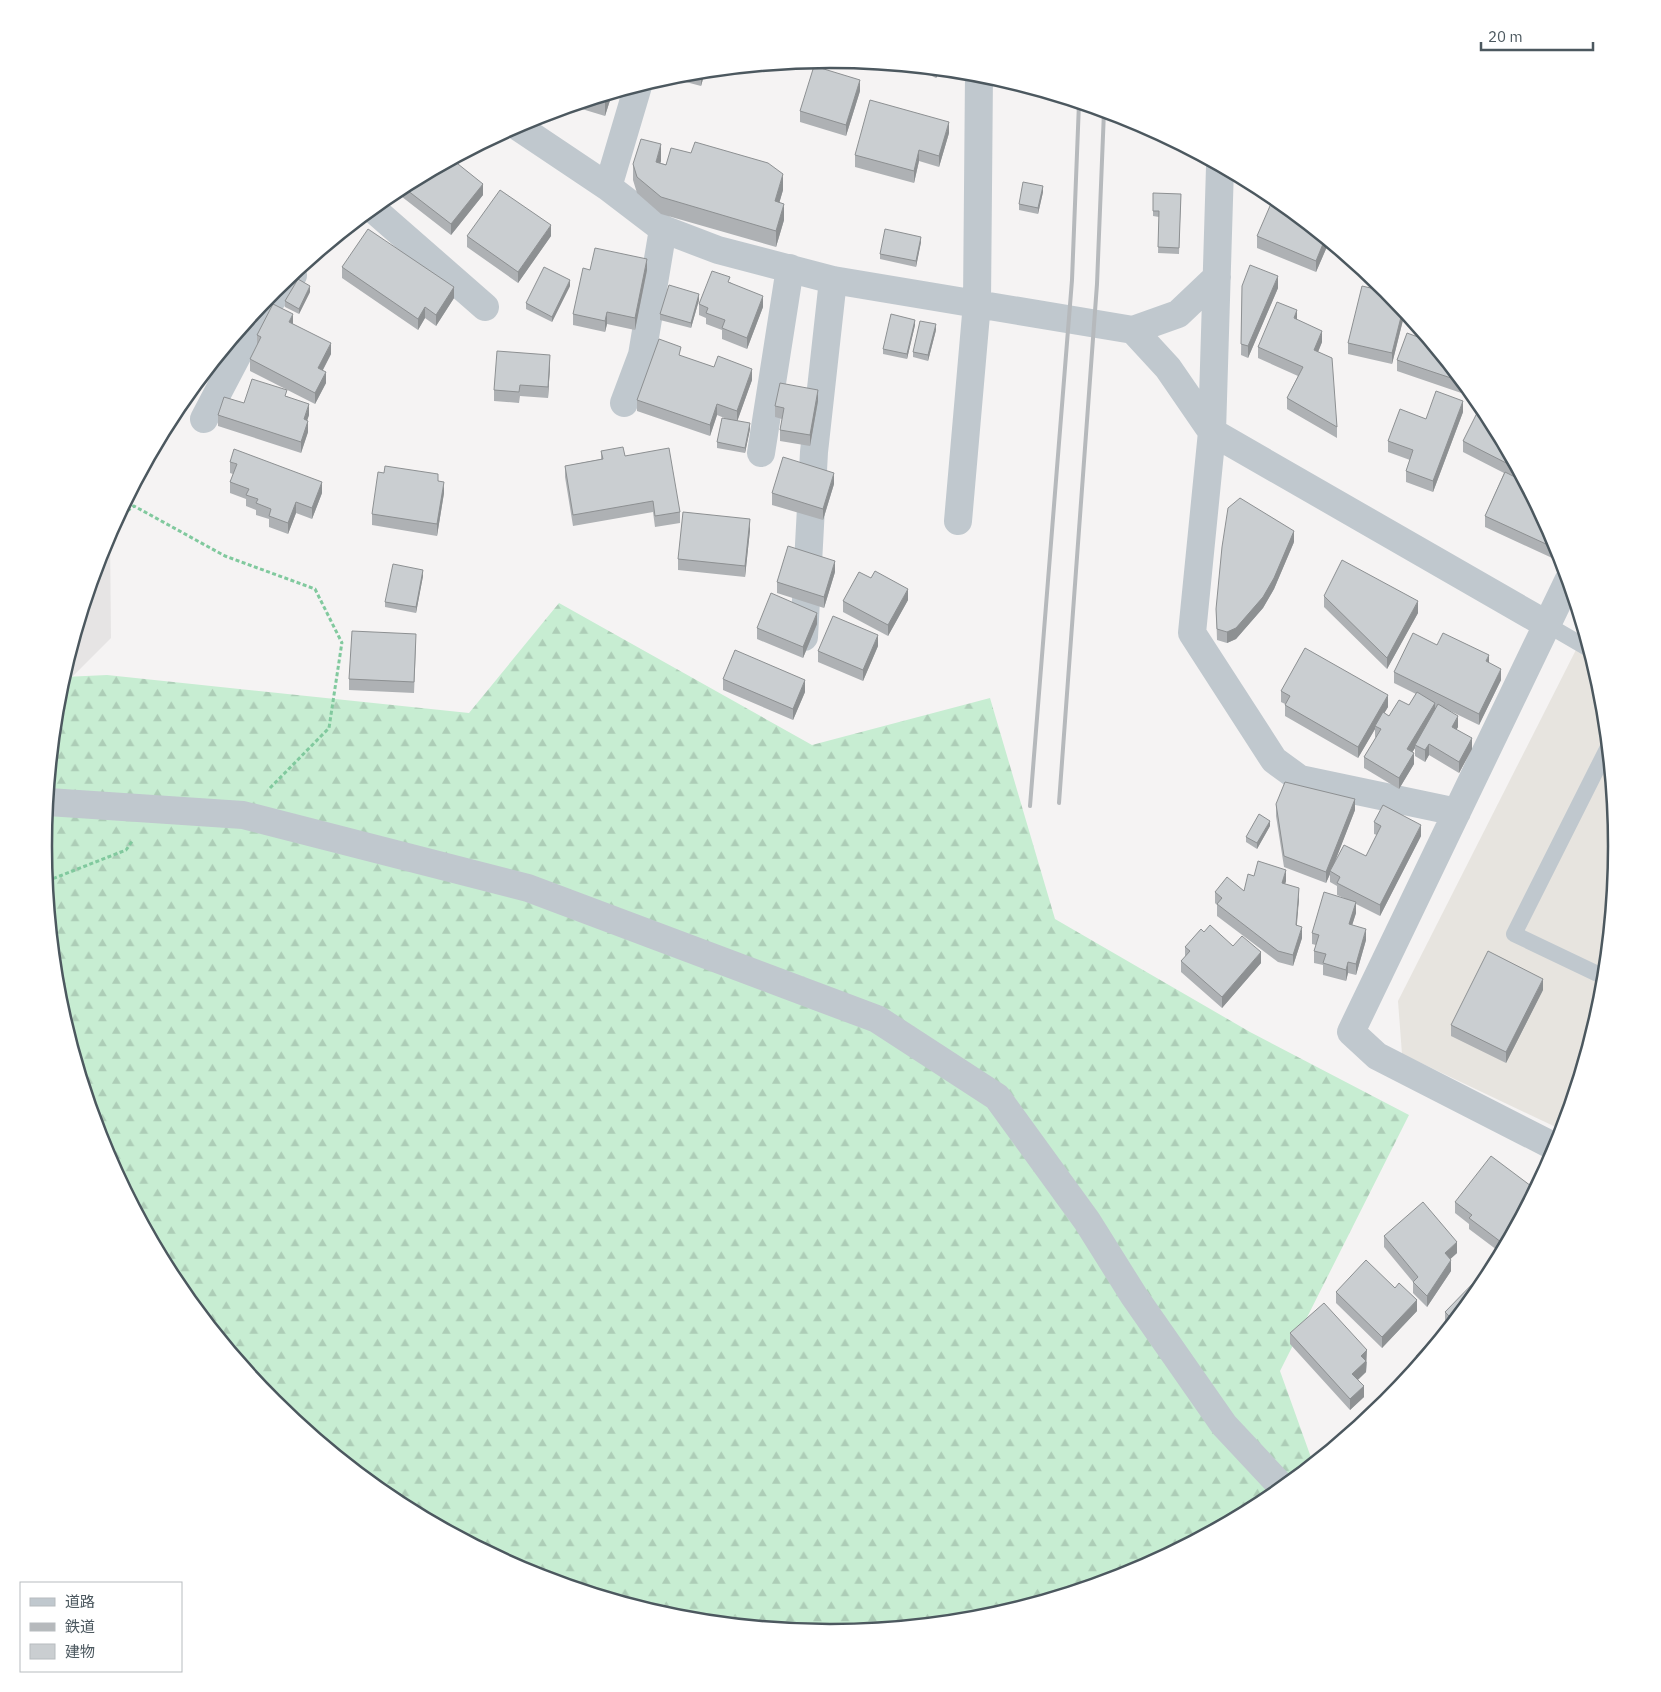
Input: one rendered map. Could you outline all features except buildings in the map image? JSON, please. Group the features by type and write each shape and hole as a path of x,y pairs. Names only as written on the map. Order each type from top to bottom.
{"street":[{"path":"958,521 977,303 979,83"},
{"path":"608,187 636,93"},
{"path":"524,131 608,187 664,229 718,250 834,280 1133,330 1178,314 1217,277"},
{"path":"1220,172 1212,432 1192,633 1274,760 1300,779 1456,812"},
{"path":"378,214 485,307"},
{"path":"624,403 642,355 664,229"},
{"path":"761,453 790,268"},
{"path":"804,637 814,452 834,280"},
{"path":"204,420 253,325"},
{"path":"1133,330 1168,368 1212,432 1546,624"},
{"path":"1549,1144 1377,1056 1351,1032 1564,588"},
{"path":"54,802 243,815 537,891 878,1019 997,1097 1087,1221 1134,1296 1224,1425 1278,1482"}],"lane":[{"path":"1546,624 1582,645"},
{"path":"1598,974 1514,934 1603,756"}],"path":[{"path":"130,509 134,506 225,556 315,589 342,643 329,728 243,815"},
{"path":"332,625 342,643"},
{"path":"53,879 126,850 152,809"}],"shaded area":[{"path":"110,553 111,638 71,678 94,596"},
{"path":"1581,641 1594,694 1602,744 1607,795 1607,897 1602,948 1594,998 1582,1047 1555,1127 1402,1054 1398,1001"}],"green space":[{"path":"559,603 812,745 990,698 1055,919 1250,1032 1409,1115 1280,1371 1311,1457 1263,1493 1220,1520 1175,1544 1081,1583 982,1609 932,1617 830,1624 729,1617 679,1609 580,1583 486,1544 441,1520 398,1493 318,1431 280,1396 246,1359 213,1320 184,1278 157,1235 133,1190 112,1144 94,1096 67,998 59,948 54,897 52,846 54,795 59,744 67,694 71,677 107,675 469,713"}],"railway":[{"path":"1030,806 1072,280 1079,108"},
{"path":"1059,803 1097,284 1104,118"}]}
